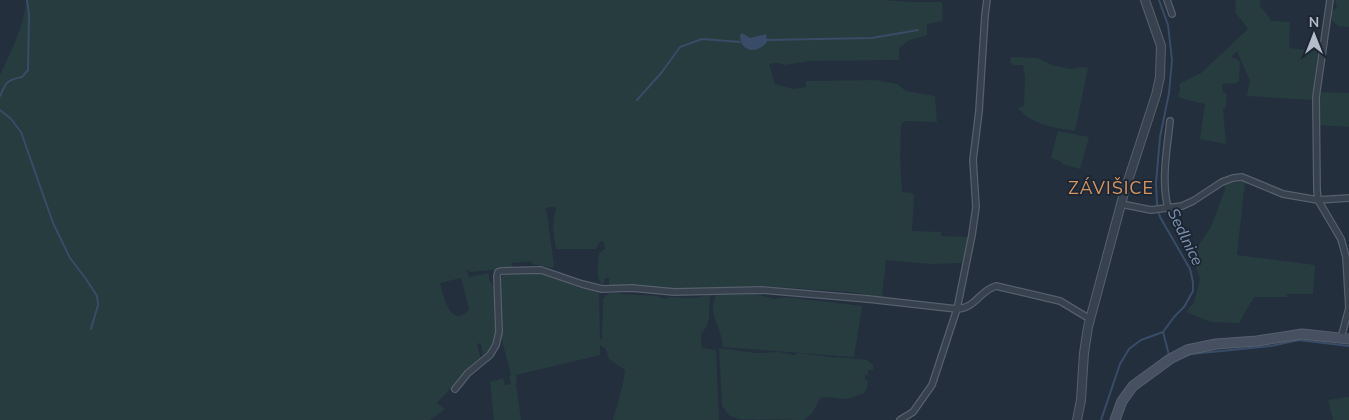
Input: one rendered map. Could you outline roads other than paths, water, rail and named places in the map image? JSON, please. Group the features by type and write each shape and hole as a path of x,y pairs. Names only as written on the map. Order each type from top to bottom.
{"main road":[{"path":"1115,420 1122,401 1130,390 1171,358 1193,348 1216,344 1262,341 1302,334 1345,338"}],"street":[{"path":"900,420 913,412 932,385 957,309 976,207 973,160 979,111 985,15 988,0"},
{"path":"1077,420 1082,397 1085,344 1090,319 1121,204 1160,77 1161,46 1145,0"},
{"path":"1167,0 1172,14"},
{"path":"1330,0 1316,97 1318,200 1341,239 1346,257 1349,308 1345,338"},
{"path":"1166,208 1165,176 1170,121"},
{"path":"1121,204 1151,210 1182,206 1222,182 1242,177 1283,194 1318,200 1349,198"},
{"path":"455,388 468,373 490,355 496,346 498,332 497,276 498,272 501,271 541,270 602,289 632,288 674,292 761,290 957,309 970,307 982,294 996,286 1060,301 1090,319"}],"water":[{"path":"742,33 750,38 766,34 767,42 759,49 750,50 741,41 740,35"}],"waterway":[{"path":"0,96 8,82 22,77 28,70 29,14 27,0"},
{"name":"Sedlnice","path":"1101,420 1120,364 1129,349 1141,340 1163,332 1184,307 1193,291 1190,269 1160,217 1157,204 1156,183 1160,137 1169,93 1172,60 1168,25 1159,0"},
{"path":"765,40 872,38 918,30"},
{"path":"637,100 662,72 680,47 702,39 740,42"},
{"path":"0,110 11,119 21,132 53,223 70,258 97,296 98,305 91,329"},
{"path":"1163,332 1169,355"},
{"path":"1173,362 1191,354 1271,346 1299,340 1349,346"}],"district":[{"name":"ZÁVIŠICE","path":"1111,188"}]}
